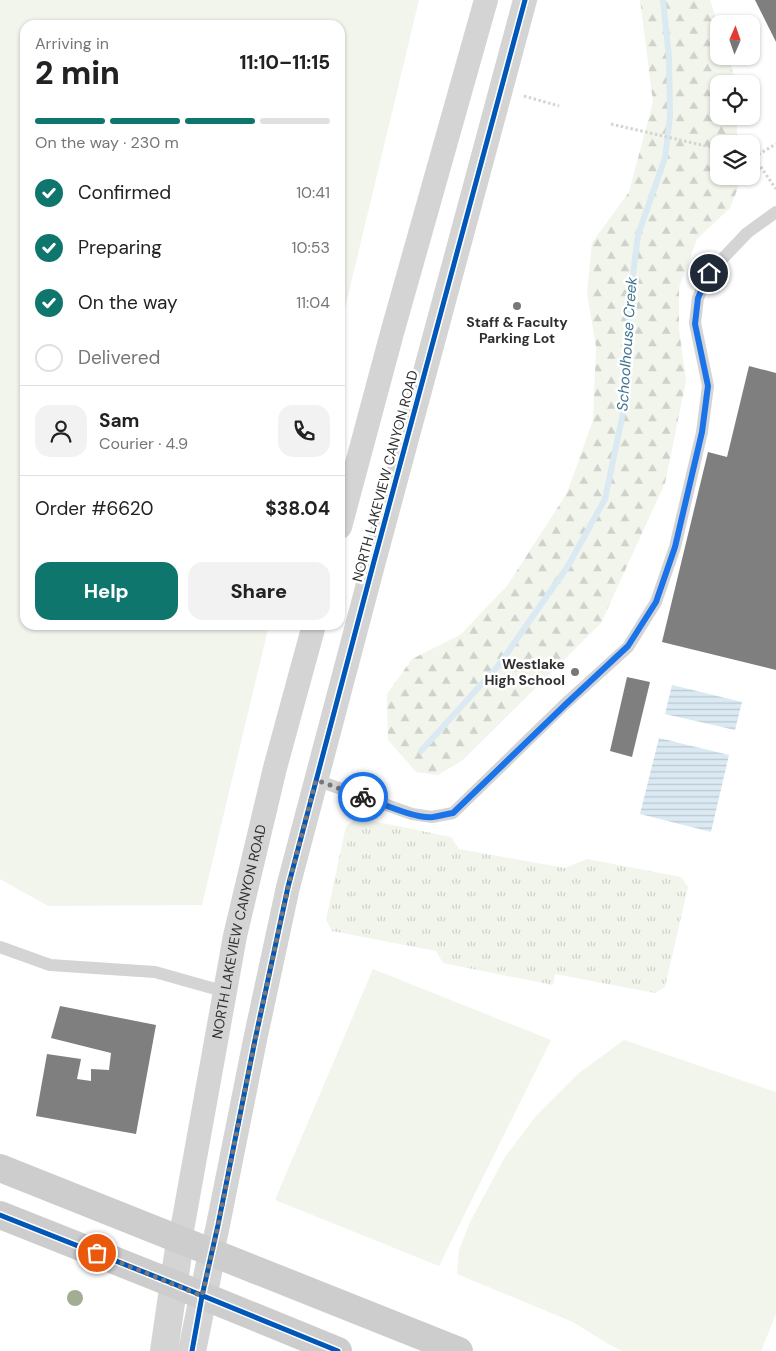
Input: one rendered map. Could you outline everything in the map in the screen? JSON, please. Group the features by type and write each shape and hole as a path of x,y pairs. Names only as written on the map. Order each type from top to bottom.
{"main road":[{"path":"0,1168 459,1351"},
{"path":"0,1215 338,1351"}],"street":[{"path":"345,508 392,333 486,0"},
{"name":"NORTH LAKEVIEW CANYON ROAD","path":"212,1253 282,916 316,780 525,0"},
{"name":"NORTH LAKEVIEW CANYON ROAD","path":"180,1241 235,936 275,768 313,630"},
{"path":"164,1351 180,1241"},
{"path":"192,1351 212,1253"}],"lane":[{"path":"316,780 412,814 432,817 453,813 628,646 656,602 675,547 702,432 708,386 695,324 698,298 709,273 747,233 776,212"},
{"path":"0,946 50,965 155,972 226,992"}],"path":[{"path":"524,96 559,106"},
{"path":"611,124 710,147"},
{"path":"760,153 776,144"},
{"path":"760,167 776,189"}],"green space":[{"path":"0,0 419,0 345,308 345,20 20,20 20,630 268,630 202,905 48,906 0,879"},
{"path":"640,0 710,0 715,15 710,15 710,65 731,65 734,75 710,75 710,125 737,125 737,135 710,135 710,185 738,185 738,188 730,208 697,239 679,288 679,329 686,381 665,483 601,623 463,760 438,775 416,772 388,740 387,694 412,659 460,635 507,586 567,493 593,420 596,347 587,293 592,243 629,192 653,102"},
{"path":"358,818 451,837 459,849 565,868 587,859 681,877 688,887 665,987 655,993 555,974 553,985 443,963 436,951 332,931 326,920 346,826"},
{"path":"373,969 551,1040 439,1266 275,1200"},
{"path":"624,1040 776,1092 776,1314 761,1351 623,1351 573,1322 457,1274 459,1250 470,1222 505,1157 536,1116 579,1073"}],"shaded area":[{"path":"672,685 742,702 735,730 665,714"},
{"path":"659,738 729,755 711,832 640,814"}],"building":[{"path":"755,0 776,0 776,42"},
{"path":"749,366 776,373 776,670 662,642 708,452 727,457"},
{"path":"627,677 650,682 632,757 610,751"},
{"path":"60,1006 156,1025 136,1134 36,1116 47,1054 81,1059 77,1079 91,1081 91,1069 109,1070 111,1053 51,1038"}],"waterway":[{"name":"Schoolhouse Creek","path":"421,751 498,666 568,566 605,499 627,394 629,306 638,235 665,158 670,117 669,57 663,0"}],"cycle path":[{"path":"192,1351 288,887 525,0"},
{"path":"0,1215 338,1351"}],"way so far":[{"path":"97,1253 202,1296 288,887 316,780 363,797"}],"place":[{"name":"Staff & Faculty Parking Lot","path":"517,306"},
{"name":"Westlake High School","path":"575,672"}],"route":[{"path":"363,797 422,816 432,817 453,813 628,646 656,602 675,547 702,432 708,386 695,324 698,298 709,273"}]}
